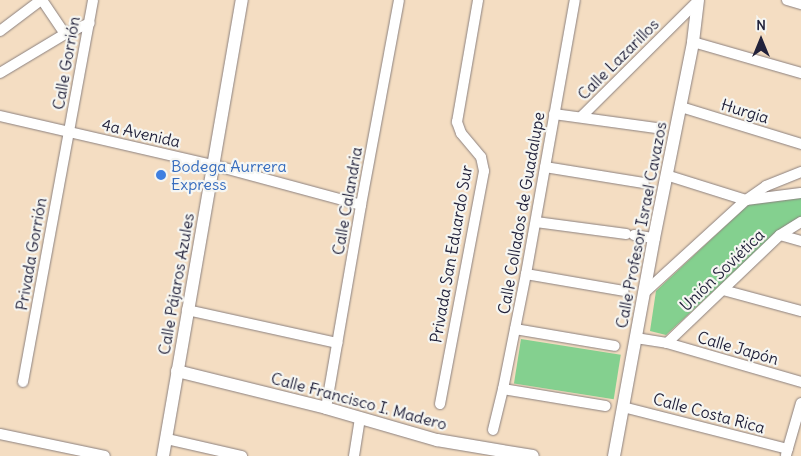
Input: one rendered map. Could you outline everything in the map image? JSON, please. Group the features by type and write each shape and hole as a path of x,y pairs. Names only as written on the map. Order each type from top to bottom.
{"street":[{"name":"Calle Gorrión","path":"69,132 93,0"},
{"name":"Calle Pájaros Azules","path":"163,456 242,0"},
{"name":"Calle Calandria","path":"326,408 360,205 399,0"},
{"name":"Privada San Eduardo Sur","path":"440,404 484,171 481,157 461,133 457,122 478,0"},
{"name":"Calle Collados de Guadalupe","path":"493,430 536,222 575,0"},
{"path":"787,0 801,4"},
{"path":"0,32 37,1 64,34"},
{"name":"Calle Profesor Israel Cavazos","path":"614,456 666,175 693,42 698,1"},
{"name":"Calle Lazarillos","path":"582,117 698,1"},
{"path":"0,74 64,34 90,23"},
{"path":"693,42 801,73"},
{"name":"Hurgia","path":"681,107 801,144"},
{"path":"554,114 656,128"},
{"name":"4a Avenida","path":"0,116 214,165 360,205"},
{"name":"Privada Gorrión","path":"23,382 69,132"},
{"path":"545,167 644,183"},
{"path":"644,293 746,200 766,186 801,172"},
{"path":"666,175 746,200 801,193"},
{"path":"536,222 654,238"},
{"name":"Unión Soviética","path":"667,344 780,235 801,222"},
{"path":"780,235 801,241"},
{"path":"526,274 624,291"},
{"path":"723,290 801,311"},
{"path":"187,310 337,343"},
{"path":"515,329 615,346"},
{"name":"Calle Japón","path":"636,338 667,344 801,382"},
{"name":"Calle Francisco I. Madero","path":"177,371 326,408 437,440 533,456"},
{"path":"503,389 606,406"},
{"path":"787,453 801,403"},
{"name":"Calle Costa Rica","path":"623,407 787,453"},
{"path":"354,456 360,418"},
{"path":"0,434 105,456"},
{"path":"167,439 242,456"}],"green space":[{"path":"801,196 801,217 781,229 666,335 650,331 656,291 750,203"},
{"path":"521,339 621,355 614,399 514,383"}],"place":[{"name":"Bodega Aurrera Express","path":"161,175"}]}
